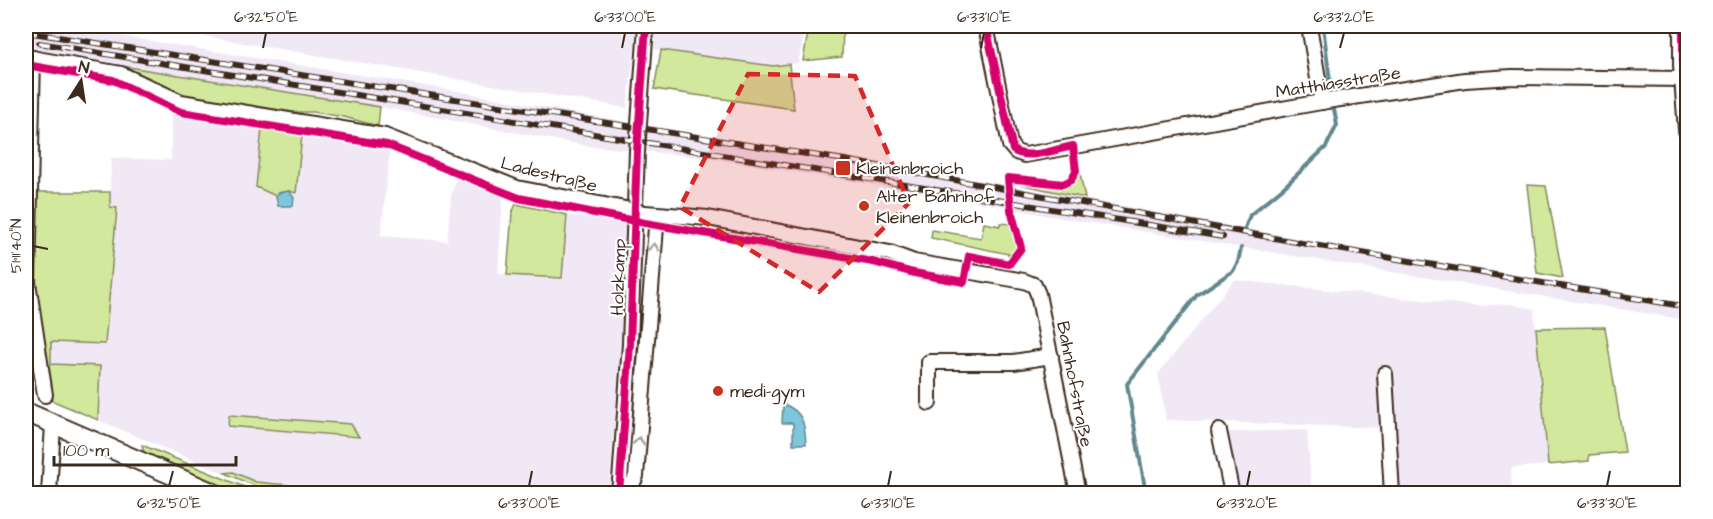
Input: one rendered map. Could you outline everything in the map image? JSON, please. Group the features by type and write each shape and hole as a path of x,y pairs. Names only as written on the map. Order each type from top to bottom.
{"street":[{"name":"Holzkamp","path":"619,492 631,337 637,152 646,26"},
{"name":"Matthiasstraße","path":"986,26 1012,150 1016,153 1029,154 1324,101 1490,78 1684,79"},
{"path":"1309,26 1324,101"},
{"path":"1683,26 1688,130"},
{"path":"29,58 28,300 45,394"},
{"name":"Ladestraße","path":"29,58 121,74 181,102 386,136 517,188 651,214 708,218 890,253 914,262 1031,284"},
{"name":"Holzkamp","path":"619,492 632,485 636,476 651,214"},
{"name":"Bahnhofstraße","path":"1031,284 1036,288 1038,294 1078,494"},
{"path":"929,403 929,362 1014,362 1051,356"},
{"path":"1385,374 1392,494"},
{"path":"26,412 216,494"},
{"path":"49,494 53,424"},
{"path":"1219,431 1232,494"}],"highlighted area":[{"path":"748,74 855,76 909,203 819,292 680,207"}],"shaded area":[{"path":"26,26 59,26 457,91 574,113 1053,193 1306,240 1687,303 1687,320 703,157 588,146 380,107 245,88 26,50"},
{"path":"144,26 637,26 627,108"},
{"path":"656,26 806,26 798,63 773,66 654,49"},
{"path":"171,112 390,150 381,236 447,241 451,195 457,177 503,196 498,274 562,278 567,215 630,223 609,493 271,493 98,420 100,366 51,364 51,341 105,344 116,208 110,207 111,158 171,160"},
{"path":"1234,280 1478,306 1509,304 1534,309 1548,465 1511,468 1512,493 1384,493 1383,428 1166,420 1158,374"},
{"path":"1307,430 1311,485 1301,485 1302,493 1236,493 1224,432"}],"green space":[{"path":"809,26 843,26 842,57 803,61"},
{"path":"661,50 773,66 789,64 794,109 654,89"},
{"path":"116,65 380,107 378,126 313,112 293,112 261,107 260,110 173,93"},
{"path":"262,128 302,135 296,193 289,191 278,193 276,196 256,187"},
{"path":"1079,169 1085,198 1014,183 1067,186 1075,178"},
{"path":"1527,185 1546,186 1563,278 1537,273"},
{"path":"35,192 110,192 110,207 117,208 105,344 51,342 51,364 100,366 98,420 51,400 33,280"},
{"path":"516,204 567,215 562,278 507,275 512,213"},
{"path":"984,223 1000,226 1000,223 1011,224 1017,252 1009,258 1009,254 931,238 932,230 981,238"},
{"path":"1605,327 1625,452 1589,455 1589,461 1548,465 1536,328"},
{"path":"229,415 351,424 359,437 228,426"},
{"path":"142,445 259,493 229,493 145,457"},
{"path":"233,472 256,482 287,485 287,493 271,493 225,473"}],"water":[{"path":"289,191 294,198 293,206 278,206 276,196 278,193"},
{"path":"783,404 795,410 802,419 806,444 793,444 793,423 782,423"}],"waterway":[{"path":"1323,26 1332,97"},
{"path":"1245,228 1250,215 1284,187 1326,147 1337,125 1333,104"},
{"path":"1146,494 1127,384 1197,295 1233,271 1241,248"}],"railway":[{"path":"26,32 845,160 1307,244 1688,307"},
{"path":"39,43 1223,237"}],"cycle path":[{"path":"619,494 630,344 637,151 646,26"},
{"path":"26,65 113,80 181,112 387,145 519,198 645,223 873,262 914,273 964,282 969,256 1009,264 1021,248 1011,210 1008,178 1063,184 1071,180 1076,171 1073,146 1034,154 1019,153 1013,150 986,26"},
{"path":"1683,26 1683,65 1688,130"}],"place":[{"name":"Kleinenbroich","path":"843,168"},
{"name":"Alter Bahnhof Kleinenbroich","path":"864,206"},
{"name":"medi-gym","path":"718,391"}]}
